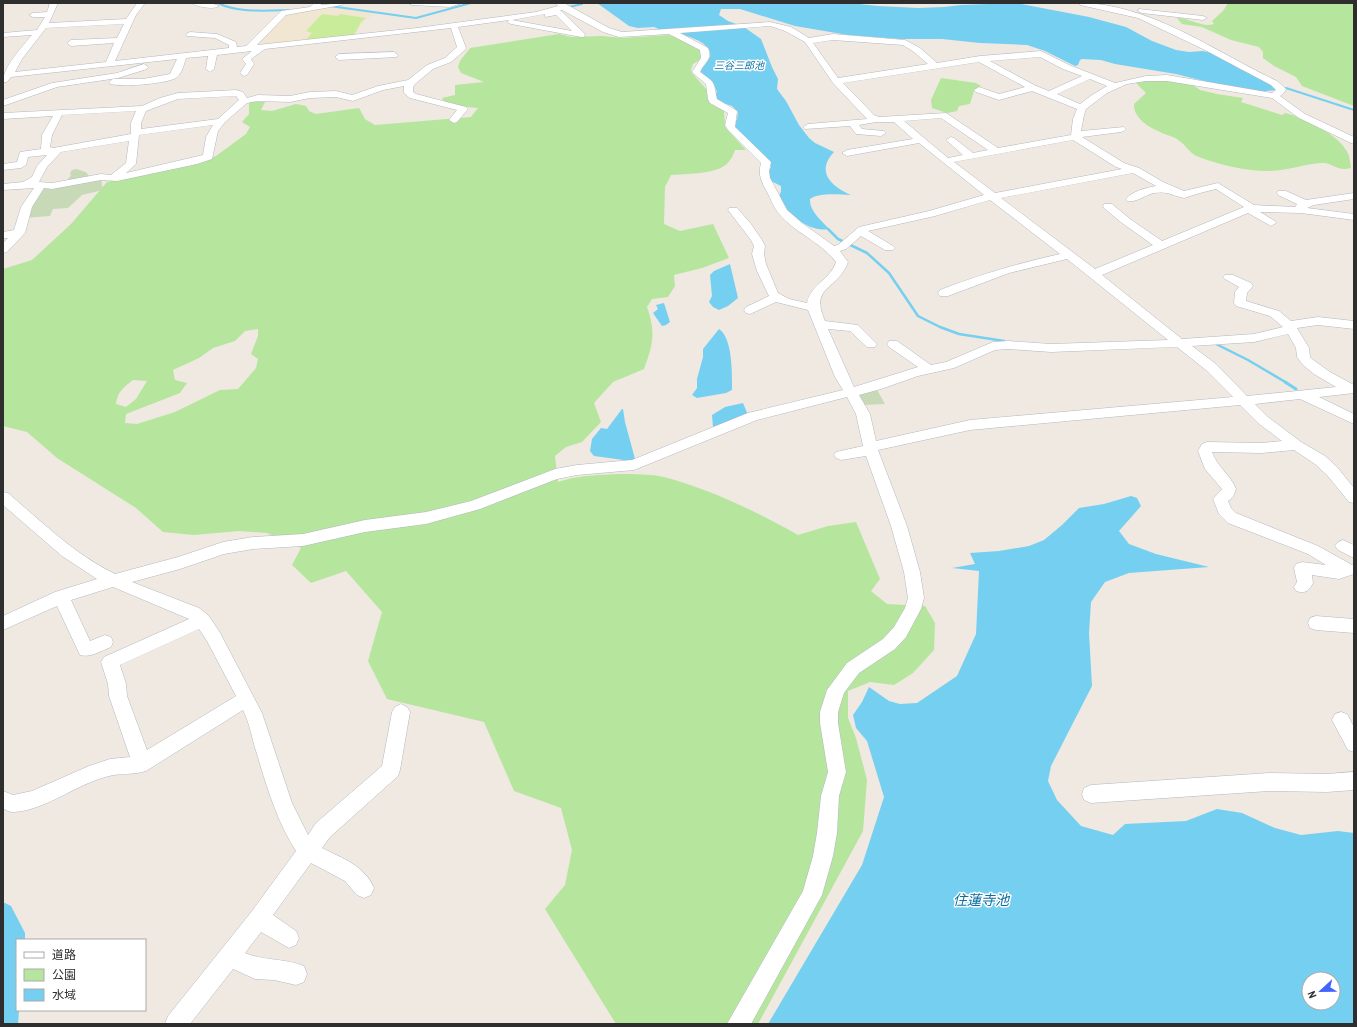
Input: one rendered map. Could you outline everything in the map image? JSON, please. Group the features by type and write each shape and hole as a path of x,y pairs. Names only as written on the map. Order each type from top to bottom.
{"street":[{"path":"6,78 14,59 42,29 50,15 54,3"},
{"path":"110,64 129,21 141,3"},
{"path":"196,3 215,6"},
{"path":"249,49 284,13 298,12 315,6 339,3"},
{"path":"412,3 450,5 458,3"},
{"path":"546,3 559,7 606,30 622,35 770,24 788,29 808,41 812,49 836,80 872,120 888,146"},
{"path":"1083,3 1129,11 1203,18"},
{"path":"1122,3 1129,11 1204,46 1249,71 1274,82 1281,90 1274,96"},
{"path":"39,7 31,18 50,15 62,16"},
{"path":"3,103 55,84 118,75 151,65 213,53 454,26 536,14 559,7"},
{"path":"503,19 511,22 581,35 558,12 545,16 536,14"},
{"path":"3,35 113,19 129,21"},
{"path":"387,23 388,34"},
{"path":"454,26 462,48 448,60 430,67 408,87 409,93 413,96 463,109 454,120"},
{"path":"674,30 704,48 707,54 706,58 697,66 696,72 700,77 709,82 713,91 711,96 713,101 732,110 731,128 766,162 764,174 778,205 790,219 838,249 842,262 841,267 814,296 812,301 813,308 828,346 850,392 863,414 870,448 899,526 912,572 916,598 900,632 889,644 853,668 836,690 829,712 829,723 837,772 830,796 827,833 818,877 812,895 738,1024"},
{"path":"190,34 222,37 233,44 233,51"},
{"path":"808,41 833,37 905,42 934,65"},
{"path":"343,39 338,60 394,55"},
{"path":"71,44 120,40"},
{"path":"244,74 250,64 246,59 262,48"},
{"path":"210,69 213,53"},
{"path":"836,80 980,59 1041,54 1066,67 1115,86"},
{"path":"6,78 110,64 181,59"},
{"path":"113,82 127,83 157,75 175,74 181,59"},
{"path":"980,59 1033,88 1082,108"},
{"path":"157,75 152,97 163,100"},
{"path":"1048,95 1090,76"},
{"path":"1075,136 1082,108 1094,97 1115,86 1139,79 1161,77 1188,81 1242,93 1274,96 1302,116 1354,141"},
{"path":"3,187 28,184 52,186 101,177 125,177 197,161 208,157 209,145 213,130 244,101 258,98 290,99 310,95 336,94 353,98 381,88 412,82"},
{"path":"979,90 999,97 1033,88"},
{"path":"3,116 106,109 142,109 163,100 178,96 236,93 240,94 244,101"},
{"path":"100,119 106,109"},
{"path":"113,178 131,164 136,123 142,109"},
{"path":"54,151 45,148 47,135 59,113"},
{"path":"808,127 872,120 943,115 997,152"},
{"path":"896,119 946,161 1094,274 1178,343 1211,367 1263,420 1326,466 1354,498"},
{"path":"3,167 21,165 24,154 54,151 58,149 126,139 135,135 221,121"},
{"path":"853,123 859,132 881,133"},
{"path":"946,161 1075,136 1121,129"},
{"path":"1075,136 1120,165 1135,170 1184,195 1197,190 1218,186 1271,223"},
{"path":"847,153 922,140"},
{"path":"951,140 972,156"},
{"path":"28,184 36,179 42,166 54,151"},
{"path":"838,249 852,240 860,231 872,227 931,214 1019,191 1135,170"},
{"path":"3,235 19,233 23,211 42,185"},
{"path":"1131,199 1138,193 1168,188"},
{"path":"1282,193 1303,207"},
{"path":"1303,207 1317,200 1329,200 1354,196"},
{"path":"1108,206 1126,222 1161,245"},
{"path":"1094,274 1250,209 1303,207 1354,217"},
{"path":"733,210 745,223 756,240 760,247 758,252"},
{"path":"860,231 889,248"},
{"path":"3,250 18,234"},
{"path":"745,234 756,247 770,292 775,298 813,308"},
{"path":"944,292 977,279 996,275 1028,264 1069,255"},
{"path":"1229,277 1247,286 1241,292 1240,303 1270,310 1291,327 1304,350 1303,358 1322,373 1352,389"},
{"path":"750,310 775,298"},
{"path":"6,618 61,597 238,545 303,540 365,526 440,515 486,501 555,474 634,465 752,416 876,386 902,376 955,364 985,349 1000,345 1051,348 1178,343 1254,338 1318,321 1354,325"},
{"path":"820,324 854,328 871,344"},
{"path":"893,344 929,369"},
{"path":"841,455 970,425 1352,389"},
{"path":"1300,394 1354,419"},
{"path":"1296,445 1262,448 1207,447 1205,451 1210,465 1227,484 1229,489 1228,493 1220,499 1223,508 1227,516 1233,519 1314,550 1350,570"},
{"path":"3,497 52,540 89,567 112,581 193,614 202,620 214,636 256,718 266,754 283,804 299,839 307,851 352,874 364,888"},
{"path":"1302,587 1305,584 1302,568 1339,573 1350,570"},
{"path":"61,597 86,650 105,642"},
{"path":"139,765 139,755 120,703 110,662 202,620"},
{"path":"1316,623 1354,626"},
{"path":"3,800 13,804 34,799 89,774 110,767 139,765 246,699"},
{"path":"176,1024 259,918 323,830 391,770 401,712"},
{"path":"1341,720 1354,744"},
{"path":"1091,794 1269,782 1327,783 1354,781"},
{"path":"259,918 289,938"},
{"path":"230,956 255,968 274,968 296,974"}],"shaded area":[{"path":"329,7 377,12 363,22 354,37 251,47 284,14"}],"green space":[{"path":"1228,3 1354,3 1354,106 1302,86 1296,77 1274,66 1263,58 1263,52 1259,47 1231,40 1202,27 1182,24 1177,18 1182,18 1205,25 1214,24 1212,21 1223,11"},
{"path":"322,14 338,16 340,14 366,18 361,22 353,37 304,42 312,33 306,31"},
{"path":"559,34 571,37 602,36 623,38 668,35 683,39 699,49 702,55 700,60 693,64 691,70 692,73 707,90 709,101 716,107 724,110 725,127 746,150 735,150 728,163 713,171 671,175 665,187 664,224 680,231 713,224 729,258 702,268 674,275 675,286 668,297 652,299 647,307 652,324 652,338 650,352 644,369 613,382 594,403 601,422 582,442 566,447 555,456 558,482 593,475 643,474 664,477 699,488 733,502 798,535 828,526 856,522 880,579 871,591 887,604 925,606 935,623 934,650 913,673 894,685 870,682 848,691 848,718 856,738 867,780 863,831 758,1024 616,1024 545,909 565,885 572,850 561,808 514,791 484,722 387,699 368,661 382,612 346,571 311,583 292,565 301,548 267,533 239,531 194,535 163,532 136,508 57,458 27,432 3,426 3,269 32,260 71,224 107,182 187,166 216,156 246,134 250,127 242,122 249,114 249,102 265,102 261,110 272,111 296,104 306,106 309,111 316,114 359,108 365,119 375,125 471,117 478,108 446,105 442,98 455,95 455,85 484,82 461,73 458,67 460,61 470,48","holes":["258,329 258,336 251,354 258,359 256,368 238,389 220,390 175,412 137,424 125,423 126,414 180,393 187,383 175,380 173,370 199,358 213,348 235,341 245,331","133,380 147,381 136,399 126,407 116,404 119,393"]},
{"path":"941,78 976,83 981,86 974,91 970,104 959,106 957,111 947,113 932,108 931,100"},
{"path":"1145,79 1189,82 1200,90 1243,98 1241,102 1282,115 1285,113 1301,118 1327,132 1342,144 1350,159 1351,168 1342,169 1322,163 1282,170 1260,171 1233,167 1199,157 1192,153 1180,141 1154,129 1142,121 1138,116 1134,104 1146,93 1135,82"},
{"path":"76,169 86,172 91,179 101,179 103,190 82,195 68,208 53,209 50,216 24,218 44,186 64,185 71,175 70,173 72,170"},
{"path":"876,388 885,404 861,405 856,392"}],"water":[{"name":"三谷三郎池","path":"597,3 849,3 918,8 1016,3 1089,17 1126,27 1152,41 1176,50 1189,52 1203,51 1212,53 1240,69 1269,82 1277,90 1266,92 1220,85 1176,74 1115,64 1101,60 1082,59 1078,65 1075,66 1045,51 1027,45 980,43 942,39 900,39 848,35 795,26 740,9 721,9 719,15 728,21 744,27 761,39 778,79 777,89 786,101 799,125 815,143 834,152 828,159 826,166 828,178 838,188 851,195 819,195 810,199 814,212 829,229 814,228 800,221 787,210 779,197 781,186 771,181 768,173 771,167 769,160 735,127 734,122 737,120 738,112 732,106 717,101 715,94 717,92 713,83 704,76 700,70 710,57 708,48 699,41 679,33 677,29 661,30 654,27 638,28 629,26"},
{"path":"730,264 738,298 728,306 719,310 713,307 709,302 712,296 710,275 714,271"},
{"path":"664,303 670,322 662,326 653,313 658,309 656,305"},
{"path":"719,329 727,340 731,357 732,390 726,393 697,398 692,395 697,388 697,379 703,357 703,349"},
{"path":"743,403 748,415 713,427 712,415 725,407"},
{"path":"622,409 635,459 631,461 594,456 590,451 592,439 601,428 607,429"},
{"name":"住蓮寺池","path":"1131,496 1137,498 1141,506 1119,531 1129,544 1156,554 1209,567 1129,573 1105,582 1091,602 1089,633 1092,686 1051,766 1048,781 1057,800 1081,826 1113,835 1125,824 1186,821 1217,809 1242,813 1275,828 1301,835 1338,831 1354,833 1354,1024 768,1024 862,865 884,797 867,741 856,728 853,715 862,702 869,687 889,701 900,704 917,703 957,676 976,634 979,571 952,568 975,564 970,553 999,551 1029,546 1044,540 1079,508 1104,504"}],"waterway":[{"path":"218,3 236,9 246,10 297,10"},
{"path":"330,6 416,18 471,3"},
{"path":"569,7 582,4"},
{"path":"1286,88 1354,110"},
{"path":"828,229 838,239 867,253 889,273 918,316 940,327 959,334 1004,341"},
{"path":"1214,343 1248,360 1287,383"},
{"path":"1285,382 1296,389"},
{"path":"3,914 13,933 14,950 5,1024"}]}
